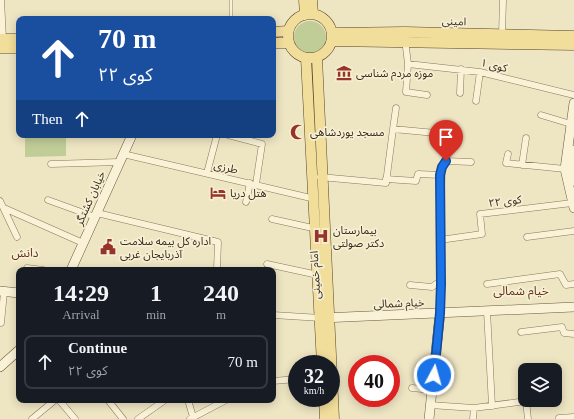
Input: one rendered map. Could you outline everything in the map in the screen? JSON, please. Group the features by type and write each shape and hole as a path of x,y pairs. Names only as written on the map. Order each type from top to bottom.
{"main road":[{"path":"304,0 309,14"},
{"path":"309,14 312,0"},
{"path":"309,14 325,19 333,37 327,52 317,58 306,58 295,53 289,43 288,32 293,23 309,14"},
{"path":"276,32 288,32"},
{"name":"امینی","path":"333,37 405,32 502,34 572,41"},
{"name":"امینی","path":"333,37 405,43 572,41"},
{"path":"1,42 16,40"},
{"path":"1,42 16,47"},
{"path":"276,43 289,43"},
{"name":"امام خمینی","path":"306,58 314,229 318,275 325,318 334,419"},
{"name":"امام خمینی","path":"317,58 324,178 325,230 325,318 323,355"},
{"path":"324,407 325,419"}],"street":[{"path":"1,0 1,42"},
{"path":"502,34 503,0"},
{"path":"405,32 408,64 406,92 427,95"},
{"name":"کوی ۱","path":"408,64 480,72 574,95"},
{"path":"460,93 461,69"},
{"path":"476,101 480,72"},
{"path":"573,205 569,167 571,124 574,103"},
{"path":"386,181 396,108"},
{"path":"541,115 571,124"},
{"path":"393,128 446,134"},
{"name":"خیابان کشتگر","path":"72,267 131,138"},
{"path":"206,173 216,138"},
{"path":"239,138 262,144 253,183 246,202"},
{"path":"522,165 526,138"},
{"path":"574,150 569,167 574,183"},
{"path":"508,154 506,163 569,167"},
{"name":"طرزی","path":"51,164 121,158 253,183 324,202"},
{"path":"428,419 440,313 440,175 442,167 446,161 471,162"},
{"path":"312,176 386,181 416,181 418,174 440,175"},
{"path":"48,200 96,215 218,242 217,267"},
{"path":"0,201 17,237"},
{"name":"کوی ۲۲","path":"440,240 482,234 480,214 573,205"},
{"path":"4,208 83,243"},
{"path":"272,219 314,229 325,230"},
{"path":"527,237 574,231"},
{"path":"268,264 318,275"},
{"path":"487,284 560,274 566,284 574,284"},
{"path":"410,285 432,287 436,284 441,284"},
{"path":"1,323 2,292 16,293"},
{"name":"خیام شمالی","path":"325,318 574,308"},
{"path":"487,311 492,406"},
{"path":"276,315 325,318"},
{"path":"521,332 562,327 564,334 574,334"},
{"path":"0,367 16,353"},
{"path":"276,381 288,380"},
{"path":"412,388 432,390"},
{"path":"430,405 474,408 526,401 528,419"},
{"path":"32,419 51,403"},
{"path":"62,403 75,419"},
{"path":"110,403 123,419"},
{"path":"138,419 161,403"},
{"path":"189,403 192,418 220,403"},
{"path":"473,419 474,408"},
{"path":"559,418 574,417"}],"lane":[{"path":"231,0 231,16"}],"green space":[{"path":"310,21 321,26 326,37 321,48 310,53 299,48 294,37 299,26"},
{"path":"25,138 66,138 66,156 25,157"}],"place":[{"name":"موزه مردم شناسی","path":"344,73"},
{"name":"مسجد یوردشاهی","path":"298,132"},
{"name":"هتل دریا","path":"218,193"},
{"name":"بیمارستان دکتر صولتی","path":"321,236"},
{"name":"اداره کل بیمه سلامت آذربایجان غربی","path":"108,247"}],"district":[{"name":"دانش","path":"25,253"},
{"name":"خیام شمالی","path":"521,291"}],"route":[{"path":"434,375 440,313 441,284 440,175 442,167 446,161"}]}
